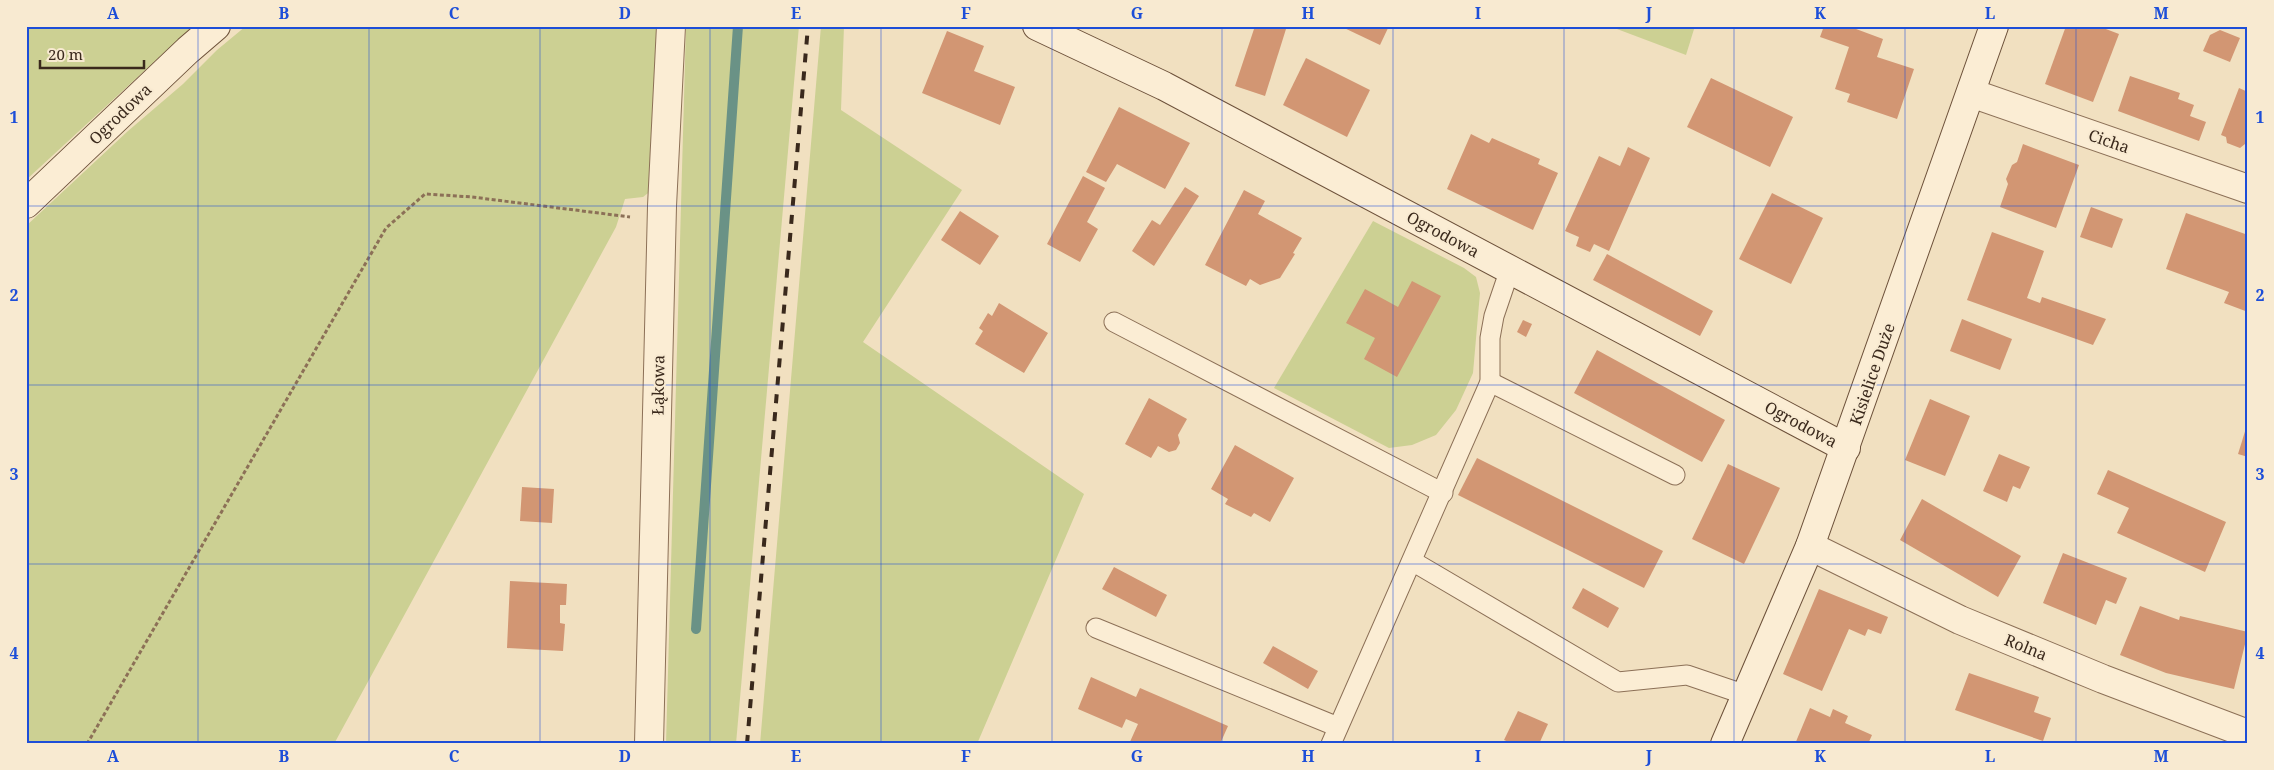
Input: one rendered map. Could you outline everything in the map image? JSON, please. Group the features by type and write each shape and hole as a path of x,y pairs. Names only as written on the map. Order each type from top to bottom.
{"street":[{"name":"Ogrodowa","path":"26,204 188,50 216,26"},
{"name":"Łąkowa","path":"649,744 662,221 670,26"},
{"name":"Ogrodowa","path":"1037,26 1164,86 1846,448"},
{"name":"Kisielice Duże","path":"1725,744 1810,546 1994,26"},
{"name":"Cicha","path":"1971,94 2248,189"},
{"name":"Rolna","path":"1810,546 1960,620 2103,679 2248,734"}],"lane":[{"path":"1096,628 1335,735 1443,493 1490,382 1490,338 1494,316 1510,269"},
{"path":"1114,322 1443,493"},
{"path":"1490,382 1676,475"},
{"path":"1412,561 1618,682 1687,675 1746,695"}],"path":[{"path":"87,744 386,228 426,194 472,197 662,221"}],"green space":[{"path":"26,26 193,26 26,180"},
{"path":"246,26 661,26 652,190 643,197 625,199 616,227 334,744 26,744 26,226 128,131 183,84 217,50"},
{"path":"686,26 799,26 736,744 666,744"},
{"path":"821,26 844,26 841,110 962,190 863,342 1084,494 977,744 760,744"},
{"path":"1609,26 1695,26 1686,55"},
{"path":"1373,221 1464,268 1476,277 1480,293 1473,373 1456,410 1436,435 1412,445 1389,448 1274,388"}],"building":[{"path":"1255,26 1278,26 1286,29 1265,96 1235,86"},
{"path":"1340,26 1389,26 1380,45"},
{"path":"1824,26 1848,26 1883,39 1877,57 1914,69 1897,119 1847,102 1850,94 1835,89 1849,47 1820,37"},
{"path":"2066,26 2098,26 2119,34 2093,102 2045,84"},
{"path":"2220,30 2240,38 2230,62 2203,51 2210,35"},
{"path":"947,31 984,46 974,71 1015,87 1000,125 922,93"},
{"path":"1306,58 1370,90 1347,137 1283,105"},
{"path":"2130,76 2180,93 2178,99 2194,105 2190,116 2206,122 2199,141 2118,111"},
{"path":"1711,78 1793,117 1770,167 1687,127"},
{"path":"2239,88 2248,92 2248,145 2245,144 2240,148 2227,143 2226,137 2221,135"},
{"path":"1119,107 1190,143 1165,189 1117,164 1106,182 1086,172"},
{"path":"1471,134 1489,143 1492,138 1540,159 1538,164 1558,173 1533,230 1447,189"},
{"path":"2023,144 2079,165 2056,228 2000,207 2008,184 2006,179 2012,165 2017,162"},
{"path":"1628,147 1650,158 1609,251 1594,244 1590,252 1576,246 1579,237 1565,231 1599,156 1620,166"},
{"path":"1083,176 1105,188 1087,222 1098,229 1080,262 1047,244"},
{"path":"1185,187 1199,196 1154,266 1132,251 1152,220 1160,225"},
{"path":"1244,190 1265,201 1258,214 1302,238 1293,253 1295,254 1280,278 1260,285 1250,279 1246,286 1205,265"},
{"path":"1772,193 1823,218 1791,284 1739,259"},
{"path":"2091,207 2123,219 2112,248 2080,237"},
{"path":"960,211 999,236 980,265 941,240"},
{"path":"2186,213 2248,235 2248,312 2224,303 2229,292 2166,269"},
{"path":"1992,232 2044,251 2027,298 2040,303 2042,297 2106,319 2093,345 1967,300"},
{"path":"1607,254 1713,311 1700,336 1593,280"},
{"path":"1412,281 1441,296 1397,377 1364,359 1375,338 1346,323 1365,289 1398,307"},
{"path":"999,303 1048,333 1024,373 975,344 983,331 979,328 988,313 992,316"},
{"path":"1962,319 2012,339 2000,370 1950,351"},
{"path":"1523,320 1532,324 1526,337 1517,332"},
{"path":"1597,350 1725,420 1702,462 1574,393"},
{"path":"1149,398 1187,419 1178,435 1180,443 1176,450 1169,452 1158,446 1151,458 1125,444"},
{"path":"1930,399 1970,416 1945,476 1905,460"},
{"path":"2248,425 2248,457 2238,454"},
{"path":"1235,445 1294,478 1270,522 1254,513 1251,517 1225,504 1228,499 1211,489"},
{"path":"1999,454 2030,467 2020,489 2013,486 2007,502 1983,491"},
{"path":"1477,458 1663,551 1644,588 1458,495"},
{"path":"1728,464 1780,488 1744,564 1692,539"},
{"path":"2108,470 2226,522 2205,572 2117,533 2129,508 2097,494"},
{"path":"522,487 554,489 552,523 520,521"},
{"path":"1922,499 2021,556 1998,597 1900,540"},
{"path":"2063,553 2127,578 2116,604 2106,600 2096,625 2043,603"},
{"path":"1114,567 1167,595 1156,617 1102,589"},
{"path":"510,581 567,584 566,605 560,605 560,623 565,624 563,651 507,648"},
{"path":"1583,588 1619,608 1608,628 1572,608"},
{"path":"1819,589 1888,617 1881,634 1868,629 1865,636 1849,629 1822,691 1783,674"},
{"path":"2140,606 2179,620 2180,616 2248,632 2234,689 2166,673 2120,655"},
{"path":"1273,646 1318,671 1308,689 1263,663"},
{"path":"1969,673 2039,697 2034,712 2051,718 2043,741 1955,710"},
{"path":"1091,677 1136,697 1140,688 1228,726 1220,744 1129,744 1138,724 1126,719 1122,728 1078,709"},
{"path":"1810,708 1830,717 1833,709 1848,716 1845,723 1872,735 1868,744 1795,744"},
{"path":"1518,711 1548,724 1539,744 1513,744 1504,740"}],"waterway":[{"path":"696,629 738,26"}],"railway":[{"path":"747,744 808,26"}]}
